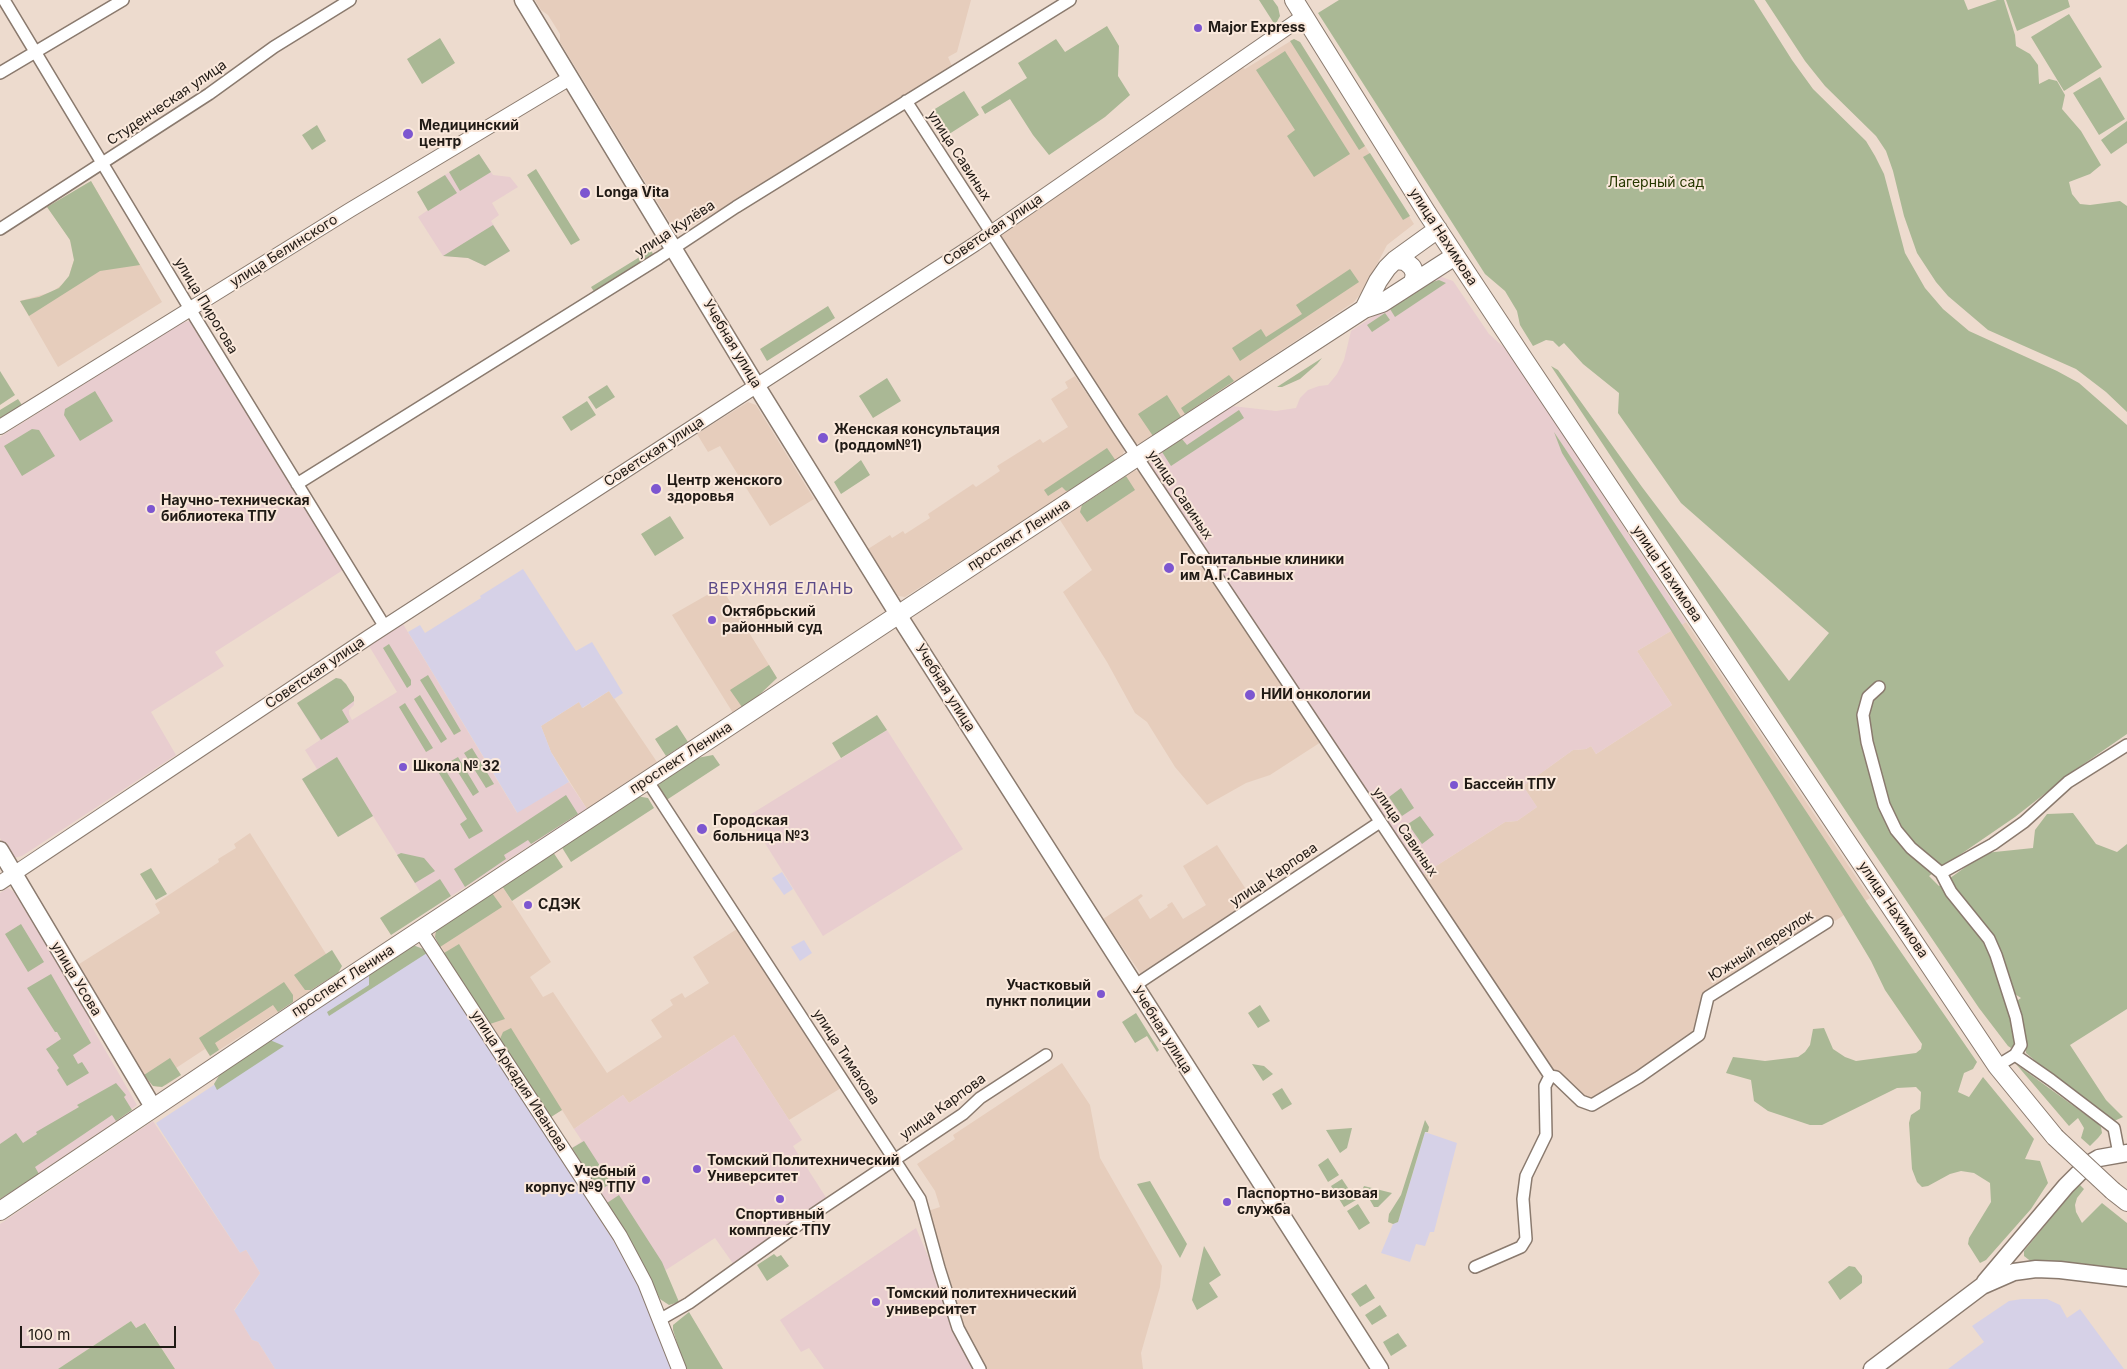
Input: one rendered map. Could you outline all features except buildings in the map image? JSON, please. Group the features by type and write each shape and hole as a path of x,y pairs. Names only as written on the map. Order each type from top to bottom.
{"main road":[{"name":"Учебная улица","path":"523,0 756,385 898,614 1380,1369"},
{"name":"улица Нахимова","path":"1294,0 1455,256 1997,1066 2055,1137 2127,1202"},
{"path":"1364,309 1378,281 1395,260 1438,229"},
{"name":"проспект Ленина","path":"0,1211 153,1107 898,614 1364,309 1382,303 1455,256"},
{"path":"1395,260 1405,261 1412,268 1415,274 1413,283"},
{"name":"улица Усова","path":"0,850 7,878 153,1107"},
{"path":"1872,1369 1982,1286 2066,1186 2087,1165 2099,1158 2123,1153"},
{"path":"1982,1286 2014,1272 2036,1269 2127,1278"}],"street":[{"name":"улица Пирогова","path":"4,0 190,309 385,627"},
{"path":"0,73 123,0"},
{"name":"Студенческая улица","path":"0,229 209,94 274,47 350,0"},
{"name":"улица Кулёва","path":"297,484 673,249 736,207 1070,0"},
{"name":"Советская улица","path":"7,878 385,627 991,233 1304,16"},
{"name":"улица Белинского","path":"0,427 570,78"},
{"name":"улица Савиных","path":"906,102 1137,458 1550,1076"},
{"path":"1879,687 1868,697 1863,715 1867,742 1884,806 1896,830 1911,848 1941,873 1951,892 1989,939 2016,1017 2021,1046 2015,1055 1997,1066"},
{"path":"1941,873 1993,844 2024,822 2068,782 2127,745"},
{"name":"улица Тимакова","path":"646,780 920,1199 958,1328 980,1369"},
{"name":"улица Карпова","path":"1134,986 1380,822"},
{"name":"Южный переулок","path":"1550,1076 1556,1078 1581,1101 1592,1105 1639,1077 1699,1035 1708,997 1827,922"},
{"name":"улица Аркадия Иванова","path":"420,930 620,1236 645,1283 661,1319 679,1369"},
{"name":"улица Карпова","path":"661,1319 690,1303 809,1217 896,1160 963,1114 980,1098 1046,1055"},
{"path":"2015,1055 2114,1128 2123,1153"},
{"path":"1475,1267 1521,1247 1526,1239 1523,1199 1526,1176 1546,1135 1545,1086 1550,1076"}],"shaded area":[{"path":"535,0 971,0 957,52 948,57 952,66 730,204 681,232 675,231 560,42 560,34 548,15 541,10"},
{"path":"1294,39 1300,42 1414,224 1387,245 1363,291 1354,302 1142,443 1136,444 1132,442 999,235 1242,67 1245,69"},
{"path":"479,154 493,175 510,177 518,187 492,203 499,215 491,221 510,251 485,266 468,258 443,256 418,217 428,210 417,192"},
{"path":"91,181 162,302 58,367 20,301 52,292 64,283 69,276 74,260 73,246 47,207"},
{"path":"1439,276 1453,281 1489,334 1508,351 1686,622 1637,651 1672,705 1596,754 1591,746 1586,749 1573,750 1523,786 1537,807 1517,821 1505,822 1422,875 1149,465 1152,459 1232,406 1276,411 1296,408 1300,398 1308,390 1328,385 1337,374 1344,360 1351,331 1432,278"},
{"path":"189,321 196,327 343,570 215,652 224,666 151,712 176,755 22,856 13,858 0,838 0,437 181,323"},
{"path":"1075,376 1123,448 1122,457 905,597 898,596 868,549 890,535 892,538 903,531 905,534 930,518 928,514 973,484 976,487 1000,471 997,466 1040,439 1043,443 1068,427 1051,399 1068,388 1065,382"},
{"path":"748,402 756,405 814,499 770,526 720,446 708,452 697,434"},
{"path":"1135,470 1141,473 1321,742 1270,775 1246,783 1207,805 1175,767 1147,722 1135,713 1107,662 1063,592 1092,570 1060,520"},
{"path":"523,569 576,651 592,642 623,693 614,699 609,691 582,708 579,702 541,726 551,752 569,782 518,814 408,632 420,625 425,633"},
{"path":"721,587 777,678 757,697 733,713 672,615"},
{"path":"1686,622 1870,898 1835,921 1830,916 1706,996 1697,1033 1593,1102 1583,1098 1564,1078 1552,1069 1422,875 1505,822 1517,821 1537,807 1523,786 1573,750 1586,749 1591,746 1596,754 1672,705 1637,651"},
{"name":"Школа № 32","path":"403,624 517,813 569,782 587,809 431,909 373,816 338,837 302,779 317,769 305,750 320,740 297,703 336,678 341,679 354,697 354,705 349,710 352,720 397,692 369,646"},
{"path":"609,691 657,762 587,809 551,752 541,726 579,702 583,708"},
{"path":"887,730 963,849 823,936 748,816"},
{"path":"250,833 338,973 210,1056 205,1049 176,1068 181,1075 166,1085 153,1086 147,1080 76,966 160,913 155,904 219,862 218,859 236,848 234,844"},
{"path":"1217,845 1253,900 1141,974 1103,919 1141,894 1143,896 1138,900 1150,919 1168,907 1167,905 1172,902 1183,919 1206,905 1183,866"},
{"path":"782,872 793,889 784,895 772,878"},
{"path":"502,886 551,962 530,977 543,997 553,992 607,1073 662,1037 651,1020 673,1005 670,1000 682,993 685,998 709,983 693,957 737,929 841,1088 789,1120 734,1035 629,1103 623,1095 574,1129 562,1110 551,1117 434,934"},
{"path":"8,888 14,892 90,1016 89,1022 137,1105 0,1199 0,893"},
{"path":"804,940 812,953 800,961 791,947"},
{"path":"413,945 423,949 431,958 613,1240 639,1287 672,1369 275,1369 258,1342 252,1340 234,1311 260,1273 246,1250 240,1253 156,1123 214,1085 220,1074"},
{"name":"Томский Политехнический Университет","path":"734,1035 802,1140 793,1146 827,1199 734,1265 715,1238 652,1279 620,1223 572,1148 582,1141 574,1129 623,1095 629,1103"},
{"path":"1062,1063 1090,1105 1100,1158 1162,1266 1160,1287 1141,1353 1143,1369 983,1369 958,1316 928,1211 940,1207 935,1191 917,1164 955,1139 953,1135"},
{"path":"153,1121 240,1253 246,1250 260,1273 234,1310 252,1340 258,1342 275,1369 175,1369 146,1323 136,1328 131,1321 58,1369 0,1369 0,1224"},
{"path":"1425,1132 1457,1143 1434,1232 1430,1232 1425,1246 1416,1244 1410,1262 1381,1253 1393,1224 1398,1222"},
{"name":"Томский политехнический университет","path":"916,1228 976,1369 824,1369 809,1348 801,1352 780,1320"},
{"path":"2047,1299 2060,1305 2067,1318 2080,1309 2124,1369 1948,1369 1984,1342 1972,1326 2009,1301"}],"green space":[{"path":"1259,0 1273,0 1278,7 1280,16 1275,25"},
{"name":"Лагерный сад","path":"1339,0 1754,0 1813,89 1866,141 1884,174 1905,253 1925,288 1943,309 1969,331 2079,383 2127,425 2127,734 2075,770 2015,817 1929,876 1939,886 1985,853 2033,848 2035,830 2047,814 2073,813 2096,844 2117,852 2127,844 2127,1009 2070,1045 2106,1100 2123,1117 2112,1122 2069,1089 2026,1053 2025,1040 2015,1040 2011,1048 2008,1046 1979,1008 1859,831 1551,366 1558,370 1642,487 1789,681 1829,633 1681,503 1618,413 1619,393 1583,364 1564,343 1559,347 1553,341 1546,340 1533,346 1520,325 1517,311 1505,291 1485,274 1318,13","holes":["2001,985 2021,998 2008,1007"]},
{"path":"1765,0 1964,0 1968,10 1997,0 2004,0 2015,35 2016,46 2030,54 2038,65 2039,84 2049,79 2057,81 2065,95 2062,109 2081,131 2101,165 2090,174 2069,182 2072,194 2080,204 2090,205 2120,201 2127,206 2127,412 2106,392 2076,369 1988,330 1948,296 1936,282 1917,253 1904,216 1886,151 1876,136 1825,86 1805,61"},
{"path":"2006,0 2068,0 2070,7 2017,31"},
{"path":"2069,14 2102,67 2064,91 2031,37"},
{"path":"1107,26 1119,46 1118,76 1130,95 1105,117 1049,155 1033,135 1010,99 985,114 981,107 1027,78 1018,63 1056,39 1065,52"},
{"path":"440,38 455,63 422,84 407,59"},
{"path":"1294,39 1300,42 1365,146 1359,150 1290,41"},
{"path":"1285,51 1350,154 1314,177 1287,136 1295,130 1256,70"},
{"path":"2100,77 2125,119 2099,135 2073,93"},
{"path":"964,91 979,115 946,136 930,112"},
{"path":"2127,121 2127,143 2111,154 2101,140"},
{"path":"317,125 326,141 312,150 302,135"},
{"path":"1370,153 1410,216 1403,220 1363,157"},
{"path":"479,154 491,172 460,191 449,172"},
{"path":"536,169 580,240 571,245 527,175"},
{"path":"445,175 457,193 428,211 417,192"},
{"path":"91,181 140,265 100,271 29,316 20,301 39,297 59,288 69,276 74,260 70,240 47,207"},
{"path":"493,225 510,251 485,266 468,258 443,256"},
{"path":"651,250 654,256 595,293 591,287"},
{"path":"1350,269 1359,282 1240,361 1232,348 1261,329 1266,337 1302,314 1296,305"},
{"path":"1439,280 1446,283 1395,317 1390,309 1432,282"},
{"path":"828,306 835,318 767,361 760,349"},
{"path":"1385,313 1390,320 1372,332 1367,325"},
{"path":"1322,358 1300,379 1282,387 1277,387"},
{"path":"0,371 15,395 0,405"},
{"path":"1229,375 1234,381 1185,414 1181,408"},
{"path":"887,378 901,401 873,418 859,396"},
{"path":"607,385 615,397 596,409 588,397"},
{"path":"95,391 113,421 80,441 64,415 65,409"},
{"path":"1167,395 1181,417 1153,436 1138,414"},
{"path":"18,399 22,405 0,418 0,410"},
{"path":"587,401 596,415 571,431 562,417"},
{"path":"1239,410 1244,418 1171,466 1162,452 1182,439 1187,445"},
{"path":"32,429 39,430 55,456 22,476 4,446"},
{"path":"1554,432 1867,903 1977,1062 1973,1069 1964,1073 1958,1092 1969,1097 1983,1077 2034,1139 2025,1159 2040,1161 2048,1183 2031,1209 1986,1260 1980,1263 1968,1244 1969,1238 1991,1202 1990,1183 1974,1173 1961,1171 1950,1174 1928,1186 1922,1187 1917,1182 1912,1169 1909,1123 1911,1115 1920,1109 1921,1092 1916,1087 1897,1088 1822,1125 1810,1125 1768,1111 1754,1101 1751,1080 1726,1073 1733,1057 1765,1061 1798,1057 1810,1045 1813,1029 1824,1028 1833,1049 1845,1057 1856,1061 1916,1053 1921,1049 1922,1044 1885,990 1871,961 1772,795 1562,453"},
{"path":"1107,448 1116,461 1071,490 1066,491 1062,487 1048,496 1044,490"},
{"path":"861,460 870,475 841,494 834,482"},
{"path":"1126,476 1135,490 1087,522 1080,512 1082,505"},
{"path":"670,516 684,538 655,556 641,534"},
{"path":"389,644 411,680 411,685 407,688 383,648"},
{"path":"769,665 777,678 757,697 742,707 730,690"},
{"path":"428,675 461,731 454,735 420,680"},
{"path":"336,678 341,679 346,684 354,697 354,701 342,710 349,722 321,740 297,703"},
{"path":"420,695 447,739 441,743 414,699"},
{"path":"405,703 433,748 426,752 399,707"},
{"path":"877,715 887,730 841,758 832,743"},
{"path":"677,725 688,742 666,756 655,739"},
{"path":"472,748 494,784 486,788 464,753"},
{"path":"713,755 720,765 665,801 658,787 660,783 697,758"},
{"path":"337,757 373,816 338,837 302,779"},
{"path":"458,757 479,792 473,796 451,761"},
{"path":"443,766 483,831 469,839 460,824 467,819 437,770"},
{"path":"1401,788 1414,808 1402,816 1389,797"},
{"path":"566,795 578,814 531,844 528,840 504,855 506,859 465,887 454,869"},
{"path":"636,796 648,798 654,808 571,862 561,846"},
{"path":"1420,816 1434,835 1422,844 1408,824"},
{"path":"553,852 563,867 512,901 502,886"},
{"path":"401,853 424,858 435,871 415,883 397,855"},
{"path":"151,868 167,894 156,900 140,874"},
{"path":"440,879 451,896 391,935 380,918"},
{"path":"492,893 502,907 440,947 435,937 436,931"},
{"path":"21,924 44,962 28,972 5,934"},
{"path":"459,944 505,1019 490,1024 444,953"},
{"path":"413,945 427,953 329,1016 327,1012 369,985 369,973"},
{"path":"332,950 342,966 338,973 311,990 305,990 294,975"},
{"path":"51,974 91,1043 73,1055 78,1064 82,1062 89,1073 67,1086 57,1070 59,1068 46,1049 61,1039 27,988"},
{"path":"284,982 293,995 293,1002 278,1012 273,1005 215,1043 219,1050 210,1056 199,1038"},
{"path":"1260,1005 1270,1021 1258,1028 1248,1013"},
{"path":"1136,1013 1159,1050 1157,1052 1147,1036 1135,1043 1122,1022"},
{"path":"511,1028 562,1110 551,1117 500,1039 503,1032"},
{"path":"270,1040 284,1046 217,1090 214,1084 220,1074"},
{"path":"170,1058 181,1075 162,1087 153,1086 144,1075"},
{"path":"1252,1064 1264,1066 1273,1074 1263,1081"},
{"path":"2016,1064 2101,1127 2102,1133 2090,1146 2081,1138 2084,1128 2078,1118 2069,1126"},
{"path":"116,1083 126,1095 124,1097 132,1110 116,1121 112,1115 35,1167 39,1174 0,1199 0,1144 16,1133 23,1143 37,1134 36,1132 79,1107 77,1105"},
{"path":"1282,1088 1292,1104 1282,1110 1272,1094"},
{"path":"1425,1120 1429,1127 1428,1132 1425,1132 1398,1222 1393,1224 1388,1222 1389,1214 1401,1195"},
{"path":"1352,1128 1347,1148 1340,1153 1326,1130"},
{"path":"584,1141 611,1183 599,1191 572,1148"},
{"path":"1328,1158 1339,1175 1328,1182 1318,1165"},
{"path":"1342,1179 1356,1200 1344,1207 1331,1186"},
{"path":"1150,1181 1187,1244 1180,1258 1137,1184"},
{"path":"2079,1184 2084,1189 2077,1198 2075,1205 2076,1212 2082,1223 2102,1203 2127,1223 2127,1271 2033,1263 2024,1256 2024,1251"},
{"path":"1364,1186 1392,1193 1378,1207 1374,1207 1363,1188"},
{"path":"619,1195 662,1262 679,1302 669,1305 660,1299 637,1252 607,1203"},
{"path":"1358,1204 1370,1223 1359,1230 1347,1211"},
{"path":"1204,1246 1221,1275 1209,1283 1218,1297 1197,1310 1192,1300"},
{"path":"774,1254 777,1257 781,1255 789,1266 767,1281 757,1265"},
{"path":"1849,1266 1855,1267 1862,1276 1862,1283 1840,1300 1828,1282"},
{"path":"1366,1284 1375,1298 1360,1307 1351,1294"},
{"path":"1380,1305 1387,1316 1372,1325 1365,1315"},
{"path":"689,1312 723,1369 685,1369 673,1325"},
{"path":"131,1321 136,1328 145,1323 175,1369 58,1369"},
{"path":"1398,1333 1407,1346 1391,1356 1383,1342"}],"place":[{"name":"Major Express","path":"1198,28"},
{"name":"Медицинский центр","path":"408,134"},
{"name":"Longa Vita","path":"585,193"},
{"name":"Женская консультация (роддом№1)","path":"823,438"},
{"name":"Центр женского здоровья","path":"656,489"},
{"name":"Научно-техническая библиотека ТПУ","path":"151,509"},
{"name":"Госпитальные клиники им А.Г.Савиных","path":"1169,568"},
{"name":"Октябрьский районный суд","path":"712,620"},
{"name":"НИИ онкологии","path":"1250,695"},
{"name":"Школа № 32","path":"403,767"},
{"name":"Бассейн ТПУ","path":"1454,785"},
{"name":"Городская больница №3","path":"702,829"},
{"name":"СДЭК","path":"528,905"},
{"name":"Участковый пункт полиции","path":"1101,994"},
{"name":"Томский Политехнический Университет","path":"697,1169"},
{"name":"Учебный корпус №9 ТПУ","path":"646,1180"},
{"name":"Спортивный комплекс ТПУ","path":"780,1199"},
{"name":"Паспортно-визовая служба","path":"1227,1202"},
{"name":"Томский политехнический университет","path":"876,1302"}],"district":[{"name":"ВЕРХНЯЯ ЕЛАНЬ","path":"781,589"}]}
